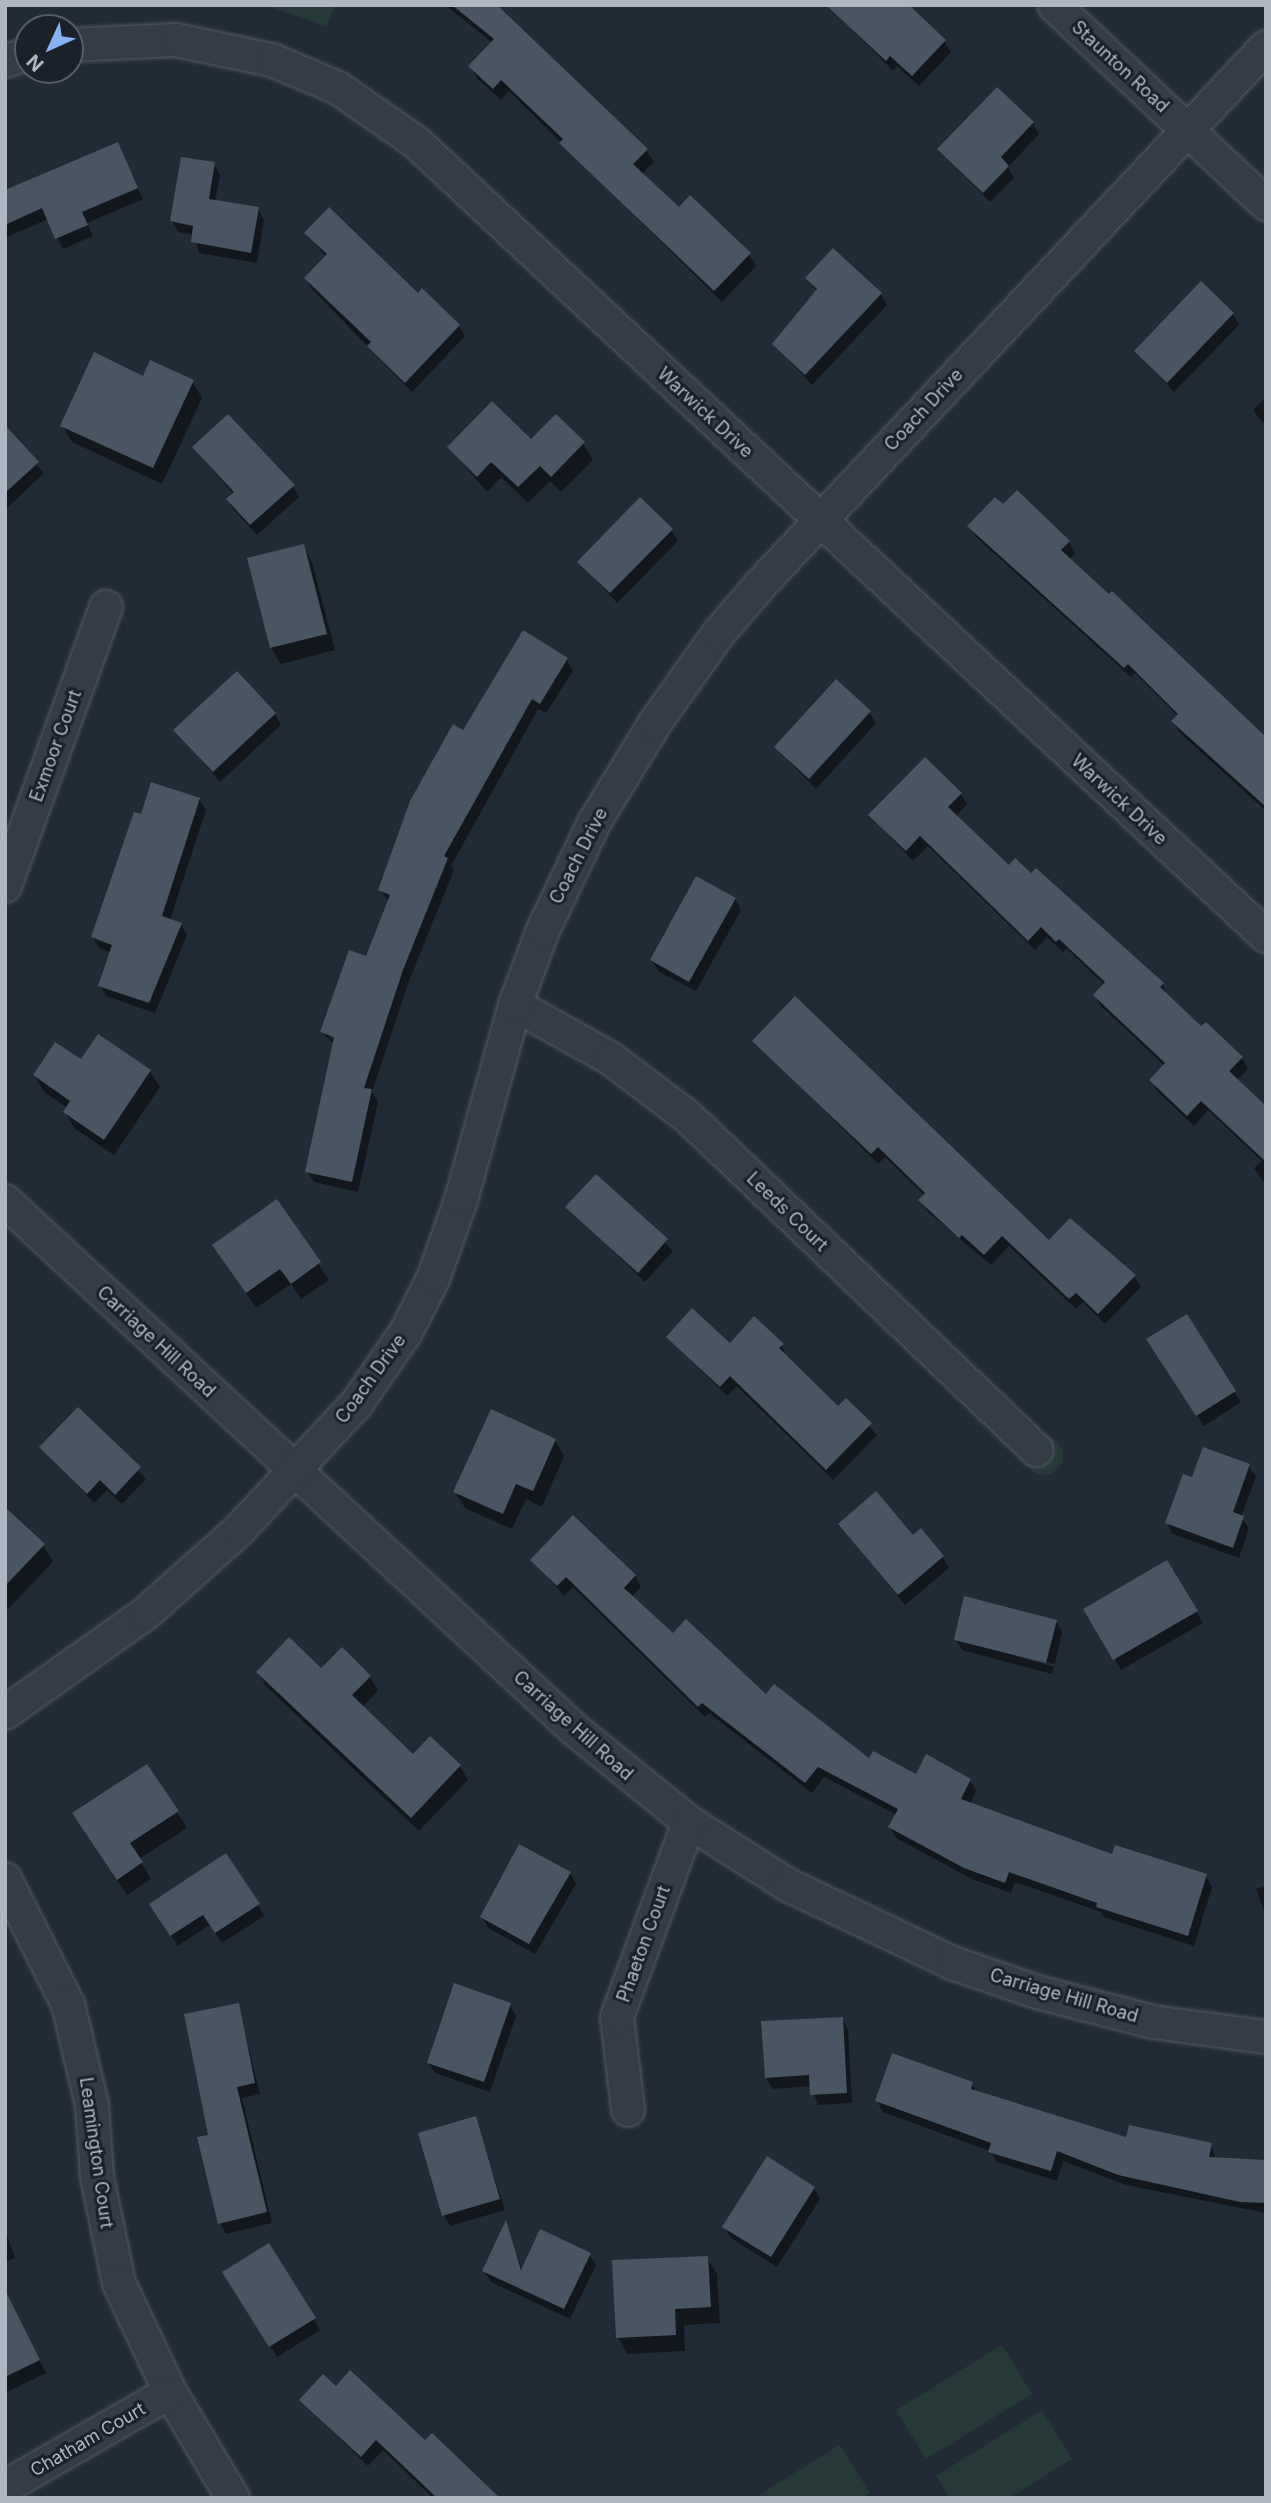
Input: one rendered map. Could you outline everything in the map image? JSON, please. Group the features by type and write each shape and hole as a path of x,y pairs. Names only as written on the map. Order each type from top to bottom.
{"street":[{"name":"Staunton Road","path":"1054,5 1266,204"},
{"name":"Warwick Drive","path":"84,44 139,39 217,46 272,60 338,88 417,143 1266,936"},
{"name":"Coach Drive","path":"5,1713 146,1613 239,1530 296,1472 357,1403 406,1332 433,1279 461,1200 514,1004 570,871 655,723 719,633 819,521 1266,47"},
{"name":"Exmoor Court","path":"5,886 106,607"},
{"name":"Leeds Court","path":"514,1004 610,1058 688,1117 1037,1450"},
{"name":"Carriage Hill Road","path":"5,1201 573,1728 689,1822 789,1885 952,1963 1037,1992 1153,2022 1266,2037"},
{"name":"Phaeton Court","path":"628,2110 617,2017 689,1822"},
{"name":"Leamington Court","path":"5,1879 68,2004 92,2105 97,2177 119,2283 170,2392 233,2498"},
{"name":"Chatham Court","path":"5,2487 170,2392"}],"shaded area":[{"path":"264,5 336,5 326,26"},
{"path":"1044,1437 1057,1443 1063,1456 1057,1469 1044,1475 1031,1469 1025,1456 1031,1443"},
{"path":"1002,2345 1032,2394 926,2459 896,2410"},
{"path":"1042,2410 1072,2459 1009,2498 950,2498 936,2476"},
{"path":"840,2445 870,2493 863,2498 754,2498"}],"building":[{"path":"452,5 497,5 648,149 633,164 679,207 690,195 751,253 714,291 559,143 563,139 501,80 493,89 468,66 494,39"},
{"path":"826,5 909,5 946,40 912,76 890,56 886,61"},
{"path":"997,87 1034,122 1001,157 1009,166 983,193 937,149"},
{"path":"118,142 138,188 82,212 88,225 55,239 42,208 5,225 5,190"},
{"path":"181,157 215,162 209,199 259,207 251,253 191,242 193,226 170,221"},
{"path":"329,207 418,293 422,288 460,325 405,383 367,346 371,342 304,278 327,254 304,233"},
{"path":"833,248 882,293 805,375 772,344 817,289 805,278"},
{"path":"1201,281 1234,313 1167,383 1134,351"},
{"path":"94,352 143,376 150,360 194,380 153,468 60,426"},
{"path":"492,401 531,439 556,414 585,442 551,477 540,466 518,487 491,462 477,477 447,447"},
{"path":"228,414 295,485 250,525 226,499 234,492 192,447"},
{"path":"5,425 39,462 5,493"},
{"path":"1017,490 1070,541 1061,550 1109,594 1112,591 1266,737 1266,807 1171,721 1178,714 1128,664 1124,668 967,526 995,497 1003,504"},
{"path":"640,497 673,529 610,593 577,562"},
{"path":"304,544 327,634 270,648 247,558"},
{"path":"523,630 568,658 540,704 532,699 444,856 448,858 403,970 364,1088 372,1089 352,1182 305,1172 334,1037 320,1032 349,950 366,956 390,895 378,890 410,801 453,724 463,730"},
{"path":"237,671 276,713 213,772 173,730"},
{"path":"836,679 871,711 809,779 774,747"},
{"path":"925,757 962,793 948,807 1009,865 1015,858 1031,873 1036,868 1164,983 1160,987 1201,1026 1206,1022 1243,1057 1229,1071 1266,1106 1266,1162 1201,1101 1187,1116 1149,1080 1165,1063 1093,995 1105,982 1059,939 1056,942 1041,927 1028,941 920,836 906,851 868,815"},
{"path":"151,782 200,798 162,916 182,923 149,1003 98,986 112,945 91,937 134,812 141,814"},
{"path":"696,876 736,898 689,982 650,960"},
{"path":"795,996 1049,1240 1070,1218 1136,1275 1098,1314 1076,1293 1069,1299 1002,1236 984,1255 962,1235 959,1238 918,1200 925,1193 878,1147 871,1154 752,1041"},
{"path":"98,1034 151,1070 104,1140 63,1112 70,1101 33,1075 55,1042 81,1059"},
{"path":"596,1174 668,1239 638,1273 565,1207"},
{"path":"277,1199 321,1262 291,1284 280,1269 246,1293 212,1245"},
{"path":"692,1308 730,1343 754,1316 784,1344 779,1348 838,1406 846,1398 872,1423 826,1470 730,1376 720,1387 666,1337"},
{"path":"1187,1314 1236,1391 1196,1416 1146,1339"},
{"path":"78,1407 141,1467 115,1495 100,1480 87,1494 39,1447"},
{"path":"491,1409 556,1439 533,1491 516,1484 503,1514 453,1492"},
{"path":"1203,1447 1250,1464 1233,1512 1244,1516 1233,1548 1165,1523 1183,1474 1192,1477"},
{"path":"876,1491 913,1535 921,1528 944,1556 898,1595 838,1524"},
{"path":"5,1507 45,1544 5,1586"},
{"path":"573,1515 636,1575 624,1588 673,1633 686,1619 766,1694 774,1684 869,1758 873,1751 916,1774 926,1754 971,1779 961,1799 1112,1854 1115,1845 1207,1874 1188,1936 1096,1907 1097,1903 1009,1872 1005,1883 964,1868 888,1827 898,1809 818,1767 805,1783 702,1703 698,1707 566,1577 557,1586 530,1560"},
{"path":"1167,1560 1198,1611 1113,1660 1083,1609"},
{"path":"964,1596 1057,1620 1046,1663 954,1640"},
{"path":"289,1637 321,1668 342,1647 371,1676 352,1695 413,1754 430,1736 461,1765 411,1818 256,1672"},
{"path":"147,1764 179,1811 130,1843 143,1862 117,1880 72,1813"},
{"path":"519,1844 571,1872 529,1944 480,1917"},
{"path":"226,1853 260,1904 215,1933 203,1915 170,1936 149,1904"},
{"path":"454,1983 511,2003 484,2082 427,2063"},
{"path":"239,2003 255,2083 237,2087 267,2212 218,2224 197,2137 208,2135 184,2014"},
{"path":"843,2017 847,2093 810,2095 809,2075 765,2078 761,2021"},
{"path":"892,2053 973,2082 971,2089 1126,2137 1129,2125 1212,2143 1209,2157 1266,2160 1266,2203 1240,2202 1118,2175 1057,2151 1051,2171 988,2152 991,2143 875,2101"},
{"path":"476,2116 500,2199 442,2216 418,2133"},
{"path":"767,2156 815,2187 771,2257 722,2227"},
{"path":"506,2220 521,2270 540,2229 591,2253 564,2309 482,2271"},
{"path":"269,2243 316,2318 269,2347 222,2272"},
{"path":"708,2256 711,2307 675,2309 676,2335 616,2338 612,2260"},
{"path":"5,2290 40,2360 5,2377"},
{"path":"350,2370 425,2440 432,2433 500,2498 437,2498 376,2440 361,2457 299,2400 323,2374 336,2386"}]}
